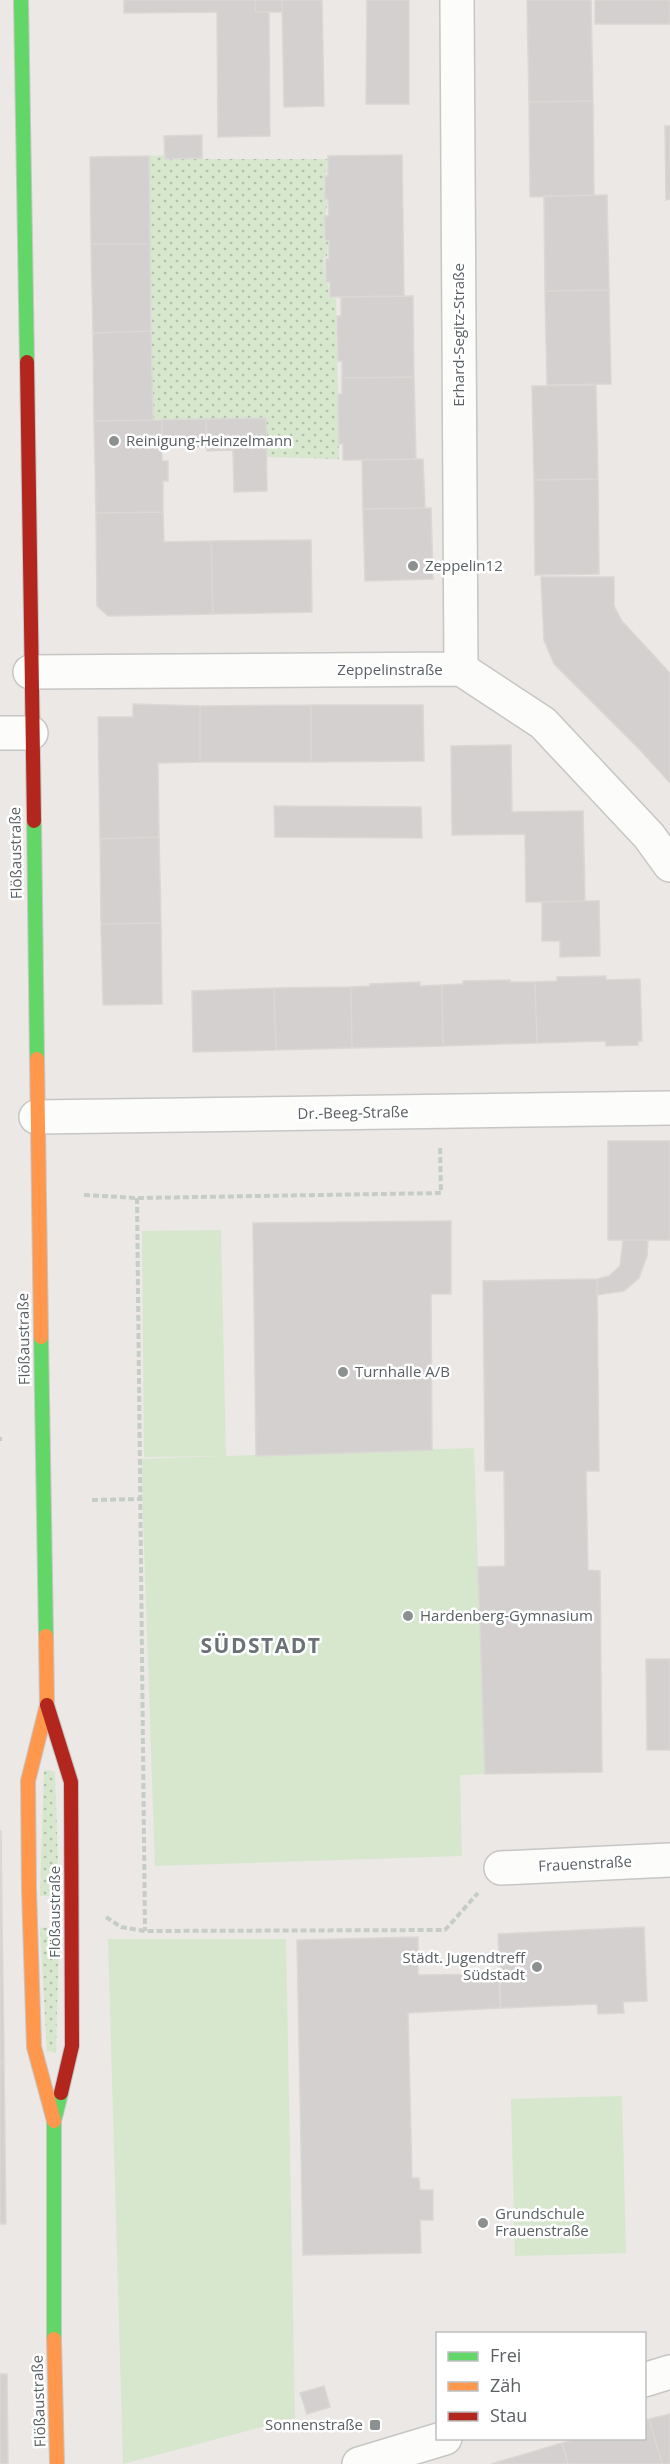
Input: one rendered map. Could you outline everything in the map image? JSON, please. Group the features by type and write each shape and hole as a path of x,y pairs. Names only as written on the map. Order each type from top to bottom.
{"street":[{"name":"Flößaustraße","path":"21,0 30,672 16,733 36,1117 47,1705 28,1781 28,1846 34,2047 54,2121"},
{"name":"Erhard-Segitz-Straße","path":"457,0 461,669"},
{"name":"Zeppelinstraße","path":"30,672 461,669 543,723 649,836 670,865"},
{"name":"Dr.-Beeg-Straße","path":"36,1117 670,1108"},
{"name":"Flößaustraße","path":"47,1705 71,1782 72,2046 54,2121 53,2317 57,2464"},
{"name":"Frauenstraße","path":"501,1868 670,1860"},
{"path":"646,2380 670,2372"},
{"path":"359,2464 442,2440"}],"path":[{"path":"84,1195 137,1198 441,1194 439,1111"},
{"path":"137,1198 145,1931"},
{"path":"92,1500 140,1499"},
{"path":"121,1927 145,1931 445,1930 501,1868"}],"green space":[{"path":"169,155 166,159 327,159 324,175 325,200 327,201 324,241 328,242 327,257 324,257 325,283 328,284 329,298 336,299 339,459 267,457 266,418 153,420 149,156"},
{"path":"221,1230 226,1456 474,1448 485,1774 460,1775 462,1856 155,1866 141,1459 224,1456 144,1457 142,1231"},
{"path":"44,1771 55,1772 59,1896 40,1896"},
{"path":"59,1927 56,2053 47,2051 40,1928"},
{"path":"108,1939 286,1939 295,2418 123,2464"},
{"path":"622,2096 626,2253 515,2256 511,2099"}],"building":[{"path":"124,0 255,0 256,12 269,12 270,136 218,137 217,12 124,13"},
{"path":"255,0 282,0 282,12 256,12"},
{"path":"282,0 322,0 324,106 284,107"},
{"path":"367,0 409,0 409,104 366,104"},
{"path":"527,0 591,0 593,101 529,102"},
{"path":"595,0 670,0 670,24 595,24"},
{"path":"593,101 594,195 530,197 529,102"},
{"path":"665,126 670,126 670,199 666,200"},
{"path":"202,135 202,158 165,159 164,136"},
{"path":"402,155 404,296 330,297 330,282 326,282 329,241 325,240 325,216 329,216 328,199 325,199 328,156"},
{"path":"149,156 150,244 91,244 90,157"},
{"path":"607,195 609,290 545,291 544,196"},
{"path":"91,244 150,244 151,331 93,333"},
{"path":"609,290 611,384 547,385 545,291"},
{"path":"413,296 414,377 342,378 342,361 338,361 337,316 341,316 341,297"},
{"path":"151,331 153,420 94,421 93,333"},
{"path":"414,377 416,459 343,460 343,444 339,444 338,394 342,394 342,378"},
{"path":"596,385 598,479 534,480 532,386"},
{"path":"266,418 267,491 234,492 233,450 207,451 206,419"},
{"path":"206,419 207,447 162,448 162,420"},
{"path":"162,420 162,461 168,461 168,481 163,481 163,512 96,513 94,421"},
{"path":"423,459 425,508 363,509 362,460"},
{"path":"598,479 599,574 535,575 534,480"},
{"path":"431,508 433,579 365,581 363,509"},
{"path":"163,512 164,542 211,541 213,614 108,616 97,606 96,513"},
{"path":"311,540 312,612 213,614 211,541"},
{"path":"541,577 614,577 614,606 622,621 670,673 670,783 554,664 544,640"},
{"path":"133,704 200,706 200,762 158,763 159,837 100,839 98,717 133,717"},
{"path":"311,705 423,705 424,761 311,762"},
{"path":"311,705 311,762 200,762 200,706"},
{"path":"511,745 512,812 583,811 585,901 526,902 525,834 452,835 451,746"},
{"path":"274,806 421,807 422,838 275,837"},
{"path":"159,837 161,923 101,924 100,839"},
{"path":"599,901 600,956 560,957 560,941 542,941 542,902"},
{"path":"161,923 162,1004 103,1005 101,924"},
{"path":"606,976 606,980 640,979 642,1041 638,1041 638,1045 606,1046 606,1041 537,1043 535,982 557,981 557,977"},
{"path":"510,980 510,982 535,982 537,1043 443,1046 442,985 463,984 463,981"},
{"path":"420,982 420,986 442,985 443,1046 352,1048 351,987"},
{"path":"351,987 352,1048 276,1050 274,988"},
{"path":"274,988 276,1050 193,1052 192,991"},
{"path":"608,1141 670,1141 670,1240 608,1240"},
{"name":"Turnhalle A/B","path":"451,1221 451,1294 431,1294 432,1450 256,1456 253,1223"},
{"path":"623,1240 648,1240 647,1256 639,1278 624,1291 597,1295 597,1279 609,1276 620,1266"},
{"path":"597,1279 599,1471 586,1471 588,1570 600,1571 602,1772 485,1774 478,1567 505,1566 504,1471 485,1471 483,1281"},
{"path":"646,1659 670,1659 670,1750 647,1750"},
{"path":"1,1831 2,1920 0,1920"},
{"path":"0,1920 2,1920 4,2062 0,2062"},
{"path":"644,1927 647,2001 623,2002 624,2013 598,2014 597,2004 501,2008 498,1934"},
{"path":"418,1937 418,1975 499,1974 500,2008 408,2013 412,2178 419,2178 420,2190 433,2190 433,2220 420,2220 421,2253 303,2255 297,1940"},
{"path":"0,2062 4,2062 6,2224 0,2224"},
{"path":"0,2374 7,2374 8,2464 0,2464"},
{"path":"324,2386 330,2407 307,2414 300,2393"},
{"path":"670,2414 670,2464 662,2464 649,2419"},
{"path":"649,2419 662,2464 568,2464 562,2443 572,2440 646,2440 646,2420"},
{"path":"562,2443 568,2464 491,2464"}],"traffic: fast":[{"path":"21,0 27,362"},
{"path":"34,821 37,1059"},
{"path":"41,1337 46,1636"},
{"path":"54,2339 54,2121 61,2093"}],"traffic: slow":[{"path":"37,1059 41,1337"},
{"path":"46,1636 47,1705 28,1781 29,1890 34,2047 54,2121"},
{"path":"54,2339 57,2464"}],"traffic: jam":[{"path":"27,362 34,821"},
{"path":"47,1705 71,1782 72,2046 61,2093"}],"place":[{"name":"Reinigung-Heinzelmann","path":"114,441"},
{"name":"Zeppelin12","path":"413,566"},
{"name":"Turnhalle A/B","path":"343,1372"},
{"name":"Hardenberg-Gymnasium","path":"408,1616"},
{"name":"Städt. Jugendtreff Südstadt","path":"537,1967"},
{"name":"Grundschule Frauenstraße","path":"483,2223"},
{"name":"Sonnenstraße","path":"375,2425"}],"district":[{"name":"SÜDSTADT","path":"261,1646"}]}
